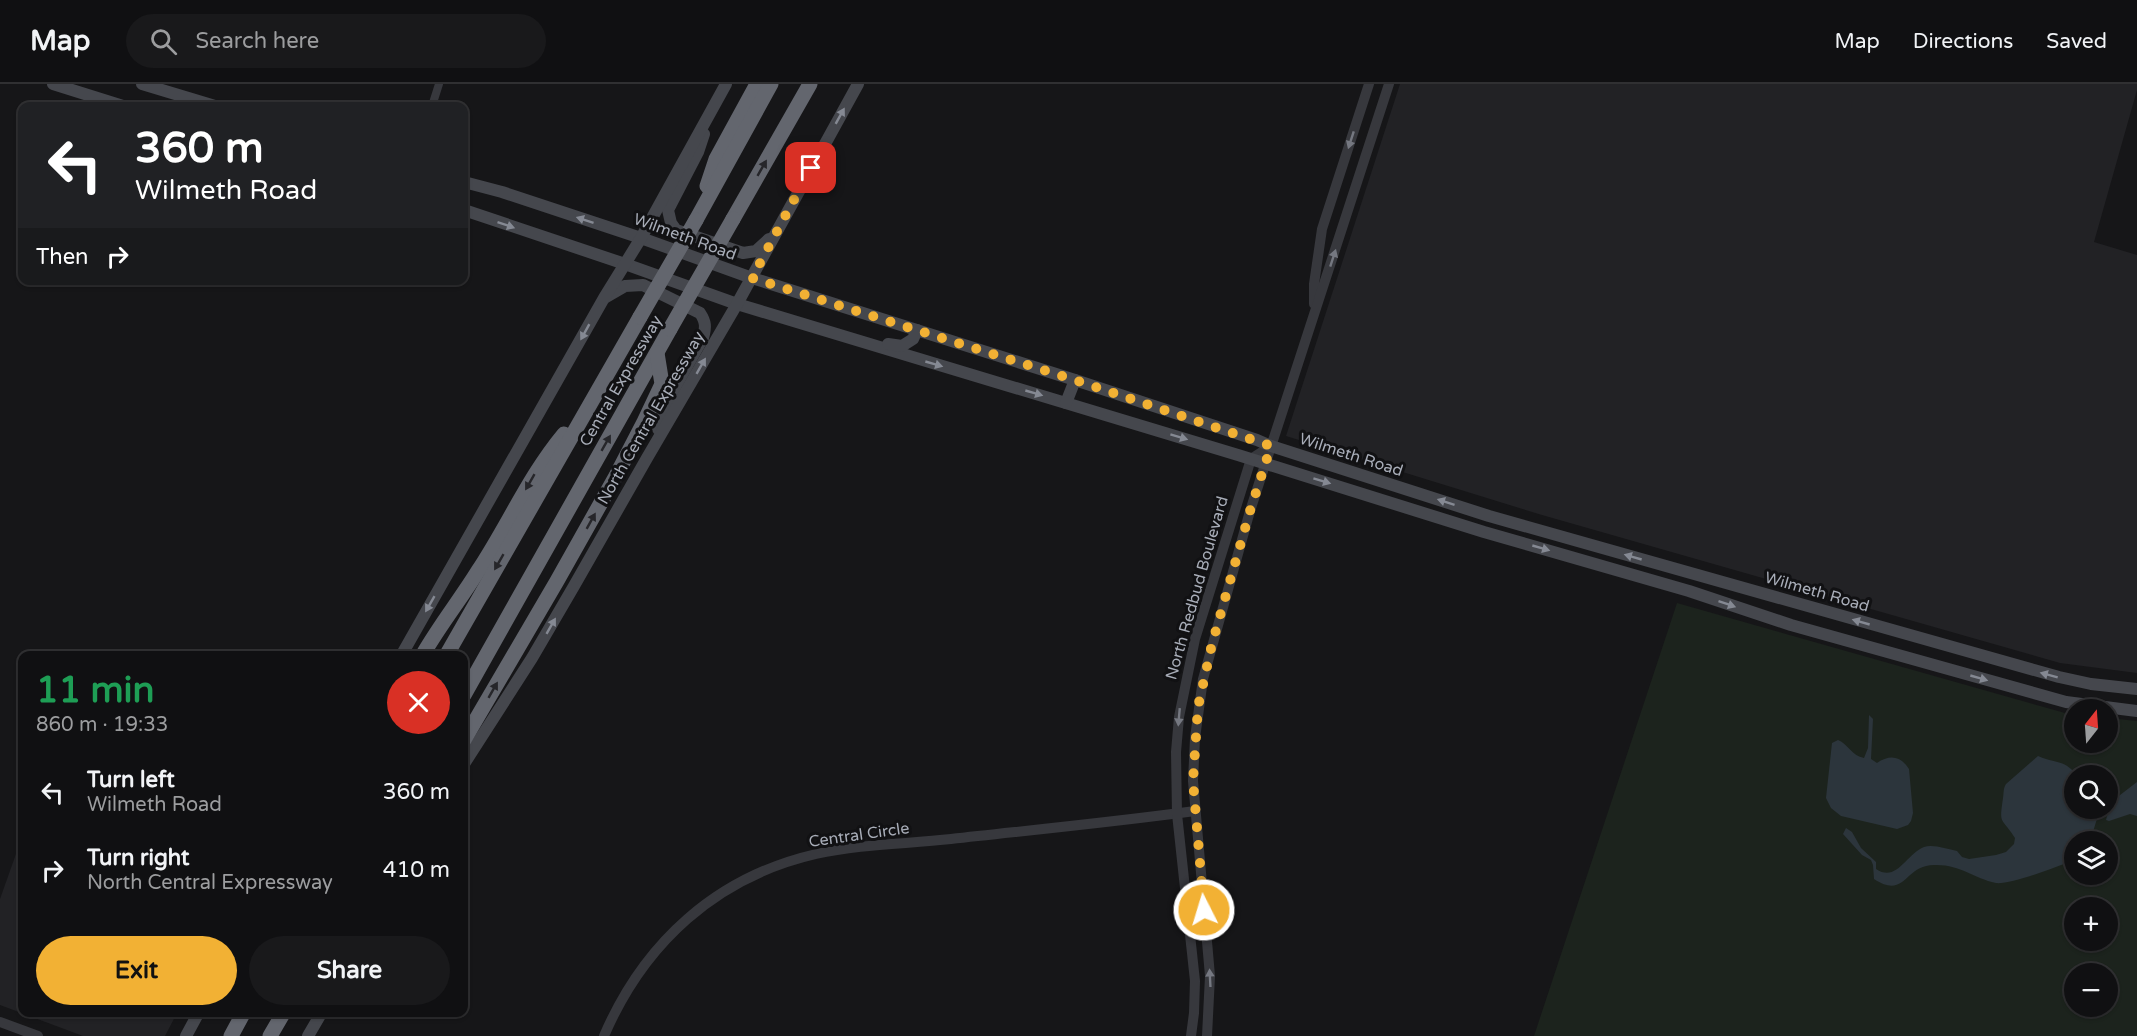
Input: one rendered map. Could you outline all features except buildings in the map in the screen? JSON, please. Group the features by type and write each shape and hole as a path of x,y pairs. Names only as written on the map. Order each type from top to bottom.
{"highway":[{"path":"696,220 716,159 757,84"},
{"name":"Central Expressway","path":"449,651 696,220 771,84"},
{"name":"Central Expressway","path":"468,688 810,84"},
{"path":"468,733 600,505 648,413 662,384 657,353"},
{"path":"426,651 440,626 479,571 545,457 590,402"},
{"path":"231,1036 241,1017"},
{"path":"270,1036 281,1017"}],"main road":[{"path":"55,84 111,102"},
{"path":"142,84 202,102"},
{"path":"404,651 604,298 641,238 726,84"},
{"name":"North Central Expressway","path":"468,758 532,658 737,304 858,84"},
{"path":"714,104 698,152 669,210 671,223 676,230 743,253 756,251 773,236"},
{"name":"Wilmeth Road","path":"468,183 641,238 752,278 1075,380 1489,516 2058,677 2091,684 2137,689"},
{"name":"Wilmeth Road","path":"468,211 737,304 1251,459 1484,532 1650,579 1791,625 2041,695 2083,705 2137,711"},
{"path":"604,298 625,286 643,285 700,313 705,320 706,328 703,338 670,396 646,458"},
{"path":"800,322 831,326 891,345 902,346 913,339 917,330"},
{"path":"1066,403 1075,380"},
{"path":"1650,579 1655,563"},
{"path":"186,1036 196,1017"},
{"path":"308,1036 319,1017"}],"street":[{"path":"433,102 439,84"},
{"name":"North Redbud Boulevard","path":"1315,313 1314,284 1322,229 1369,84"},
{"name":"North Redbud Boulevard","path":"1207,1031 1210,976 1195,812 1195,738 1203,679 1247,522 1389,84"},
{"path":"1251,459 1271,446"},
{"name":"North Redbud Boulevard","path":"1191,1036 1195,998 1194,970 1177,814 1176,752 1179,717 1190,658 1251,459"},
{"name":"Central Circle","path":"604,1036 630,983 661,944 709,902 765,871 816,854 845,849 1195,812"},
{"path":"0,1022 38,1036"},
{"path":"1193,1024 1207,1031"}],"shaded area":[{"path":"1400,84 2137,84 2094,242 2137,255 2137,673 2060,663 1542,515 1286,436"},
{"path":"1677,603 2064,713 2064,753 2118,753 2118,719 2137,721 2137,1036 1534,1036"},
{"path":"1869,715 1873,719 1871,759 1877,763 1890,758 1898,759 1909,769 1913,813 1908,825 1897,829 1841,816 1831,808 1826,798 1832,743 1838,740 1856,755 1864,758 1868,748"},
{"path":"2038,756 2064,764 2064,819 2097,819 2093,831 2064,831 2064,864 2023,878 1996,883 1959,869 1934,865 1916,870 1893,886 1874,879 1871,860 1862,855 1843,834 1846,828 1852,832 1861,848 1876,862 1876,869 1883,872 1896,870 1918,851 1928,846 1957,851 1962,857 1969,859 2006,852 2014,844 2015,838 2001,817 2006,784"},
{"path":"2137,782 2137,816 2130,814 2118,818 2118,797"},
{"path":"18,848 18,1012 0,1005 0,899"},
{"path":"32,1017 175,1017 165,1036 83,1036"}],"route":[{"path":"811,168 752,278 1075,380 1271,446 1212,644 1198,707 1193,781 1204,910"}]}
